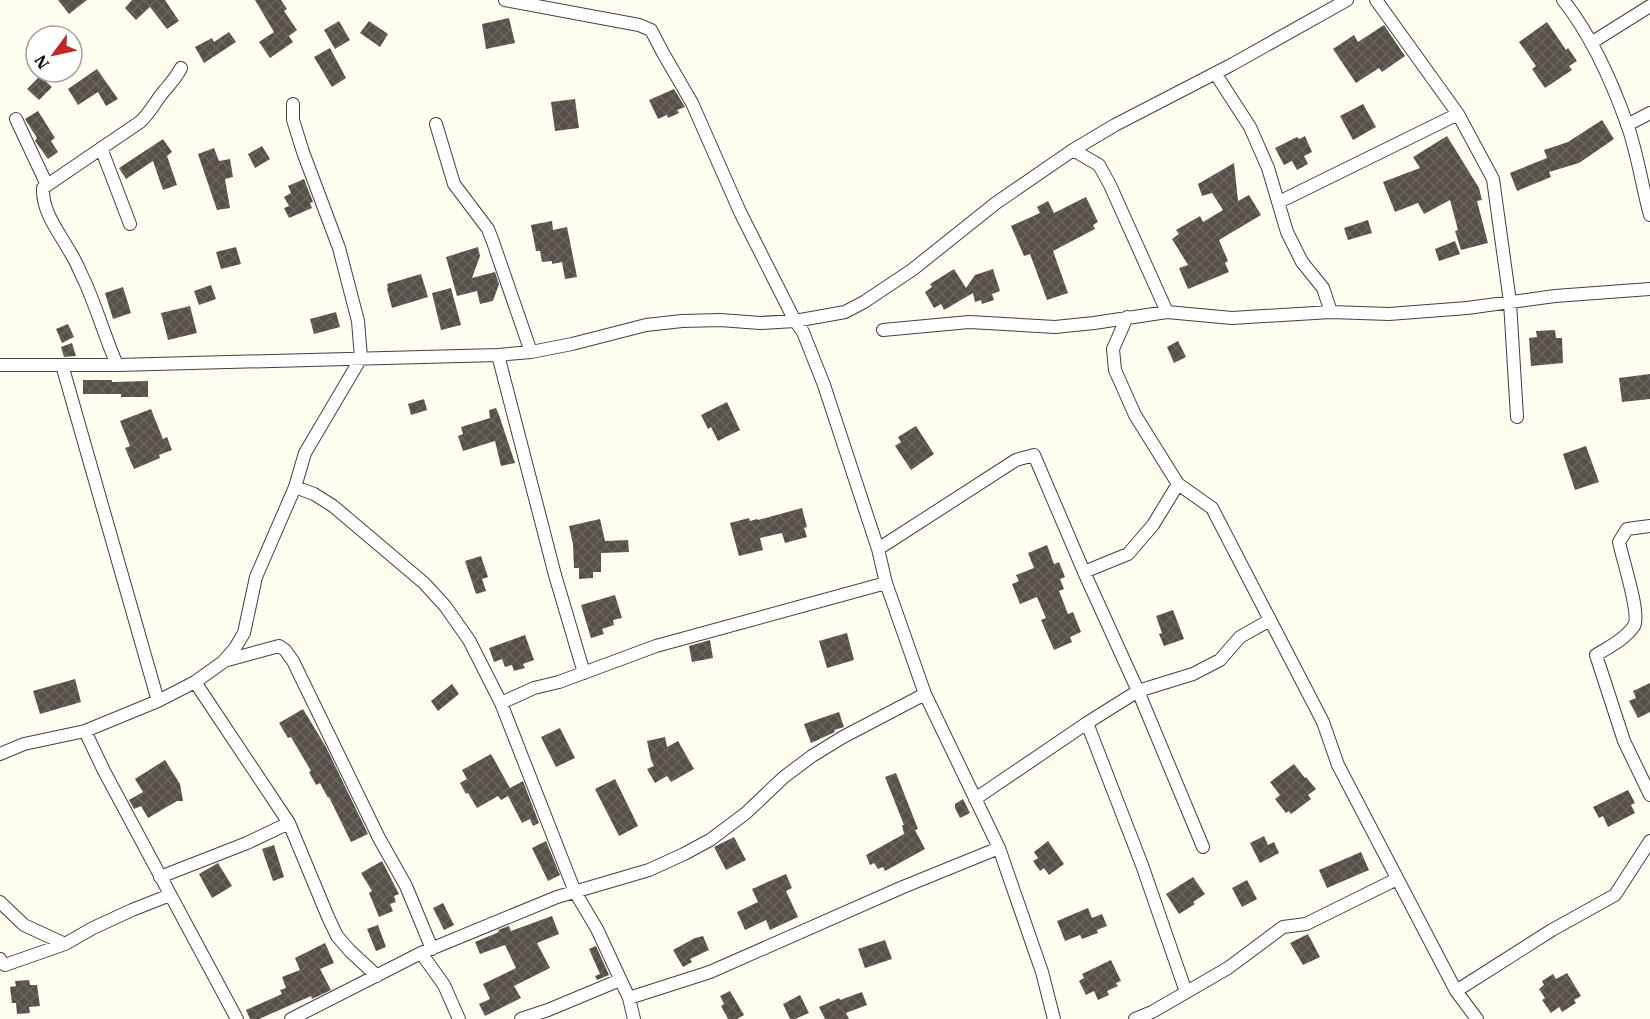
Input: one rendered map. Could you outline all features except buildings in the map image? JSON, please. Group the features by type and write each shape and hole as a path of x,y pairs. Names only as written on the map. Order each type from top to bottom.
{"street":[{"path":"505,0 639,25 651,30 692,103 740,212 795,321 803,332 824,385 878,549 886,583 925,694 999,848 1042,972 1054,1019"},
{"path":"0,365 117,365 498,355 531,352 572,344 646,325 682,321 720,320 760,323 795,321 845,312 912,270 996,203 1073,150 1347,0"},
{"path":"1376,0 1458,114 1494,179 1510,302 1517,417"},
{"path":"1563,0 1591,43 1628,125 1650,215"},
{"path":"1591,43 1650,6"},
{"path":"117,365 97,308 71,253 54,228 42,196 43,188 146,117 163,92 176,79 181,68"},
{"path":"1215,73 1250,127 1268,168 1287,232 1302,262 1323,288 1331,312"},
{"path":"0,754 24,744 85,731 158,700 195,681 223,662 244,633 256,578 295,487 305,453 361,358 358,321 339,249 303,152 293,120 293,104"},
{"path":"1628,125 1650,113"},
{"path":"1279,202 1458,114"},
{"path":"16,119 47,185"},
{"path":"436,124 454,184 488,229 531,352"},
{"path":"101,148 130,224"},
{"path":"1073,150 1099,165 1167,312"},
{"path":"882,330 969,322 1055,327 1167,312 1232,318 1331,312 1389,314 1467,308 1555,296 1650,289"},
{"path":"1127,317 1113,349 1115,369 1135,416 1178,483 1212,508 1323,722 1338,765 1397,879 1456,991 1477,1019"},
{"path":"498,355 555,576 584,673"},
{"path":"62,365 158,700"},
{"path":"878,549 1016,460 1034,455 1138,691 1203,847"},
{"path":"1084,572 1128,554 1153,525 1178,483"},
{"path":"295,487 314,494 333,506 424,583 445,606 469,640 501,703 575,892 597,929 630,998 634,1019"},
{"path":"1650,526 1627,529 1618,542 1636,609 1635,624 1623,638 1596,655 1624,741 1650,795"},
{"path":"501,703 534,688 584,673 656,646 886,583"},
{"path":"975,799 1086,723 1138,691 1193,674 1220,660 1240,637 1270,620"},
{"path":"223,662 279,646 289,656 379,838 406,886 427,951 459,1019"},
{"path":"195,681 289,823 337,936 377,976"},
{"path":"291,1019 427,951 557,897 649,870 711,840 812,756 925,694"},
{"path":"1086,723 1142,865 1186,992"},
{"path":"85,731 104,771 237,1019"},
{"path":"160,877 247,843 289,823"},
{"path":"1456,991 1552,930 1615,895 1650,841"},
{"path":"630,998 710,972 903,887 999,848"},
{"path":"1135,1019 1152,1012 1238,961 1283,927 1306,924 1397,879"},
{"path":"0,959 5,965 66,944 93,928 170,895"},
{"path":"0,902 24,925 66,944"},
{"path":"521,1019 550,1015 620,980"}]}
